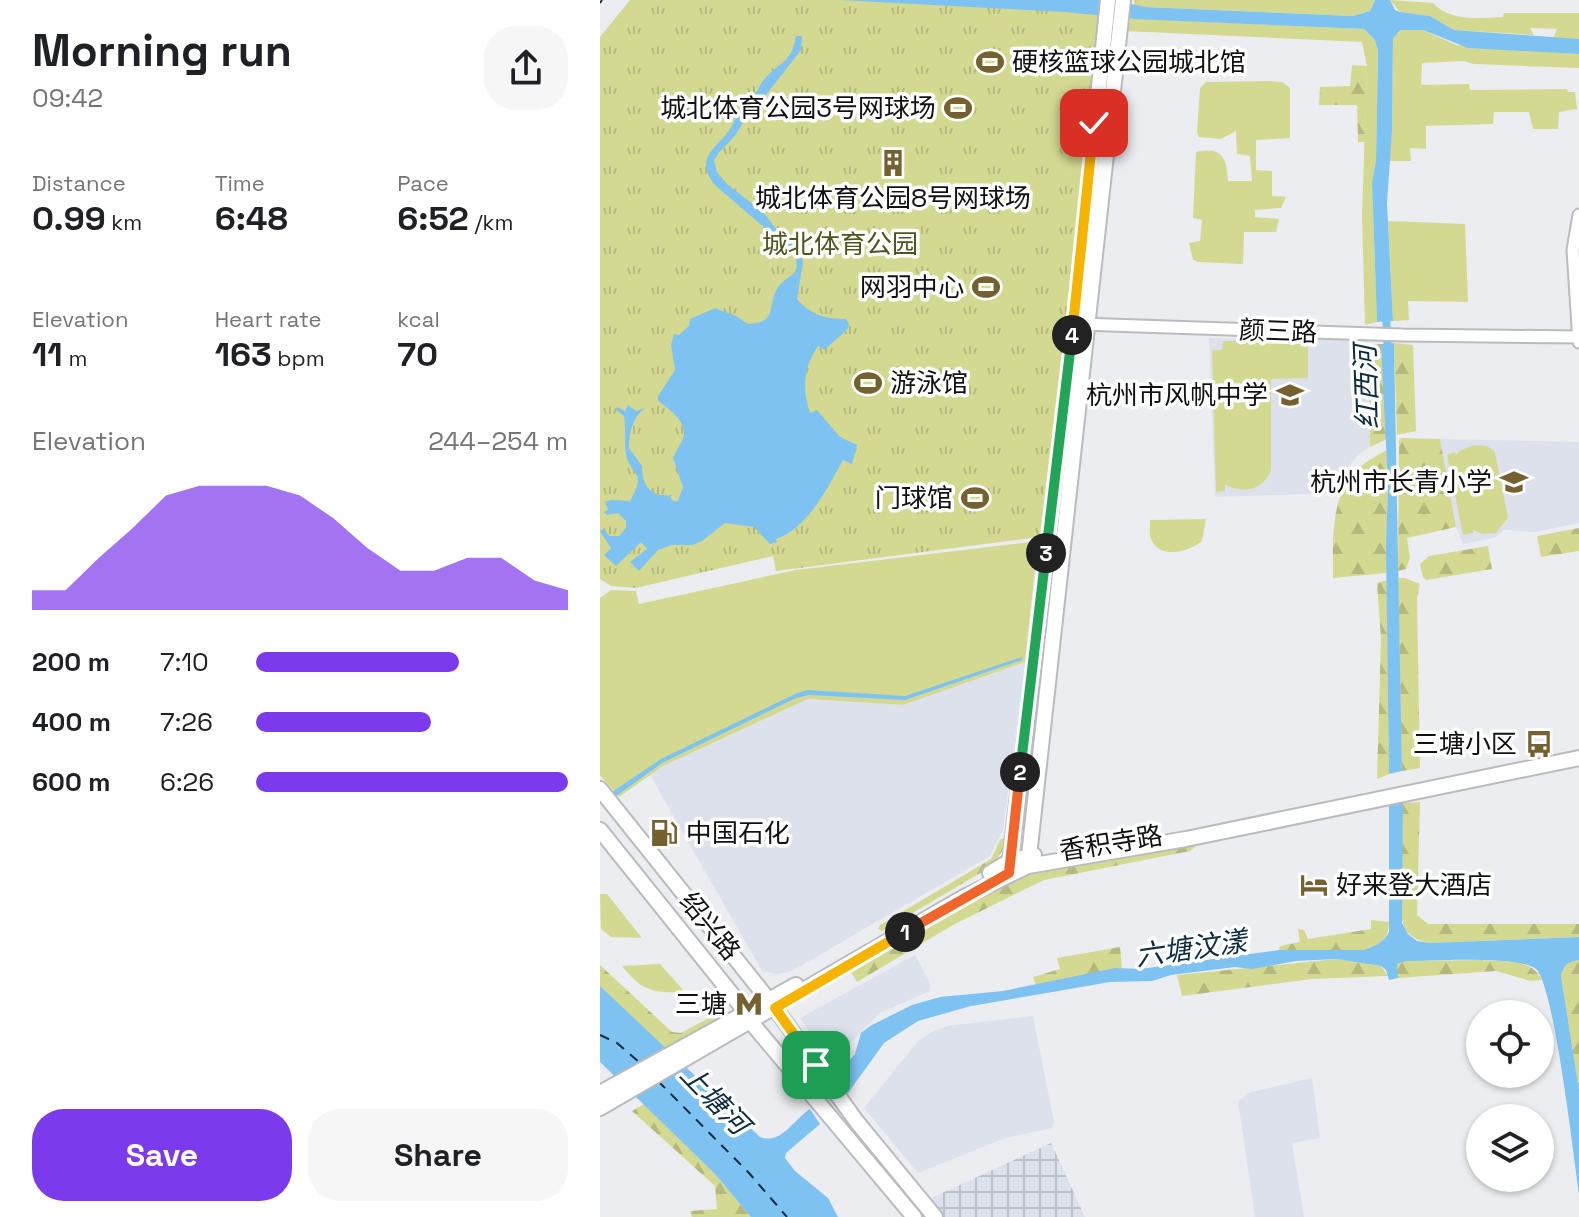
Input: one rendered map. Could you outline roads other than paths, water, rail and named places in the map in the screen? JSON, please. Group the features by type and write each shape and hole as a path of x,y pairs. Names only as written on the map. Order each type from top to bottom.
{"main road":[{"path":"1009,867 1122,20 1116,1"},
{"path":"1028,861 1081,324 1106,22 1116,1"},
{"name":"香积寺路","path":"696,1047 1009,867 1579,750"},
{"name":"香积寺路","path":"1028,861 1186,839 1579,758"},
{"name":"绍兴路","path":"600,789 772,1004 857,1122 935,1217"},
{"name":"绍兴路","path":"600,830 914,1217"},
{"path":"600,1093 696,1047"},
{"path":"600,1108 696,1047"}],"street":[{"path":"1579,215 1573,250 1579,344"},
{"name":"颜三路","path":"1081,324 1579,337"}],"water":[{"path":"839,0 1113,0 1145,7 1353,16 1370,11 1375,0 1390,0 1395,10 1430,16 1454,30 1579,39 1579,54 1468,48 1423,30 1400,30 1393,39 1387,203 1393,321 1377,322 1372,183 1376,160 1378,51 1375,40 1364,29 1135,19 1065,12"},
{"path":"796,36 802,36 801,50 761,101 759,110 745,120 714,160 717,172 727,184 763,212 801,252 803,262 797,299 813,312 825,317 846,319 849,324 848,329 824,350 818,346 809,362 805,387 810,413 817,410 840,437 857,445 852,464 843,460 807,517 776,539 777,542 770,544 754,527 725,523 702,541 658,550 639,571 630,562 647,549 641,542 616,566 604,555 611,548 600,531 603,529 610,536 619,536 626,528 626,521 618,513 607,515 604,512 608,510 605,502 630,501 638,484 626,454 624,416 616,410 617,407 625,411 628,405 636,411 645,408 632,426 629,448 642,466 649,489 659,495 673,495 670,497 673,501 678,501 683,487 673,458 683,437 683,429 674,414 658,401 658,396 675,370 671,345 674,334 679,335 689,326 690,319 715,308 748,324 764,320 768,317 777,289 797,267 794,253 716,186 706,166 712,150 731,128 735,119 731,112 740,111 754,102 752,96 761,83 788,58"},
{"path":"1394,343 1402,771 1389,774 1388,484 1381,344"},
{"path":"1022,657 1022,660 905,700 809,695 796,698 662,763 615,797 612,792 661,759 797,693 808,690 905,696"},
{"path":"1403,803 1402,923 1408,934 1417,941 1579,937 1579,960 1567,965 1561,976 1579,1090 1579,1193 1554,1027 1554,1000 1548,1000 1536,969 1512,962 1406,961 1397,964 1398,978 1389,980 1381,966 1336,959 1296,961 1252,969 1235,967 1171,975 1152,981 1110,982 971,1006 918,1021 884,1043 848,1093 835,1077 855,1054 861,1033 870,1026 912,1005 940,997 1003,991 1115,968 1141,969 1279,950 1364,950 1375,945 1389,932 1389,806"},
{"name":"上塘河","path":"600,986 760,1137 767,1139 780,1135 810,1109 820,1124 786,1153 785,1158 795,1171 828,1198 838,1217 751,1217 715,1174 600,1062"}],"waterway":[{"name":"红西河","path":"1386,314 1388,352"}],"place":[{"name":"硬核篮球公园城北馆","path":"990,62"},
{"name":"城北体育公园3号网球场","path":"958,108"},
{"name":"城北体育公园8号网球场","path":"893,163"},
{"name":"网羽中心","path":"986,287"},
{"name":"游泳馆","path":"868,383"},
{"name":"杭州市风帆中学","path":"1290,395"},
{"name":"杭州市长青小学","path":"1514,482"},
{"name":"门球馆","path":"975,498"},
{"name":"三塘小区","path":"1539,744"},
{"name":"中国石化","path":"664,833"},
{"name":"好来登大酒店","path":"1314,885"},
{"name":"三塘","path":"749,1004"}],"park label":[{"name":"城北体育公园","path":"840,244"}],"water label":[{"name":"六塘汶漾","path":"1191,948"}]}
